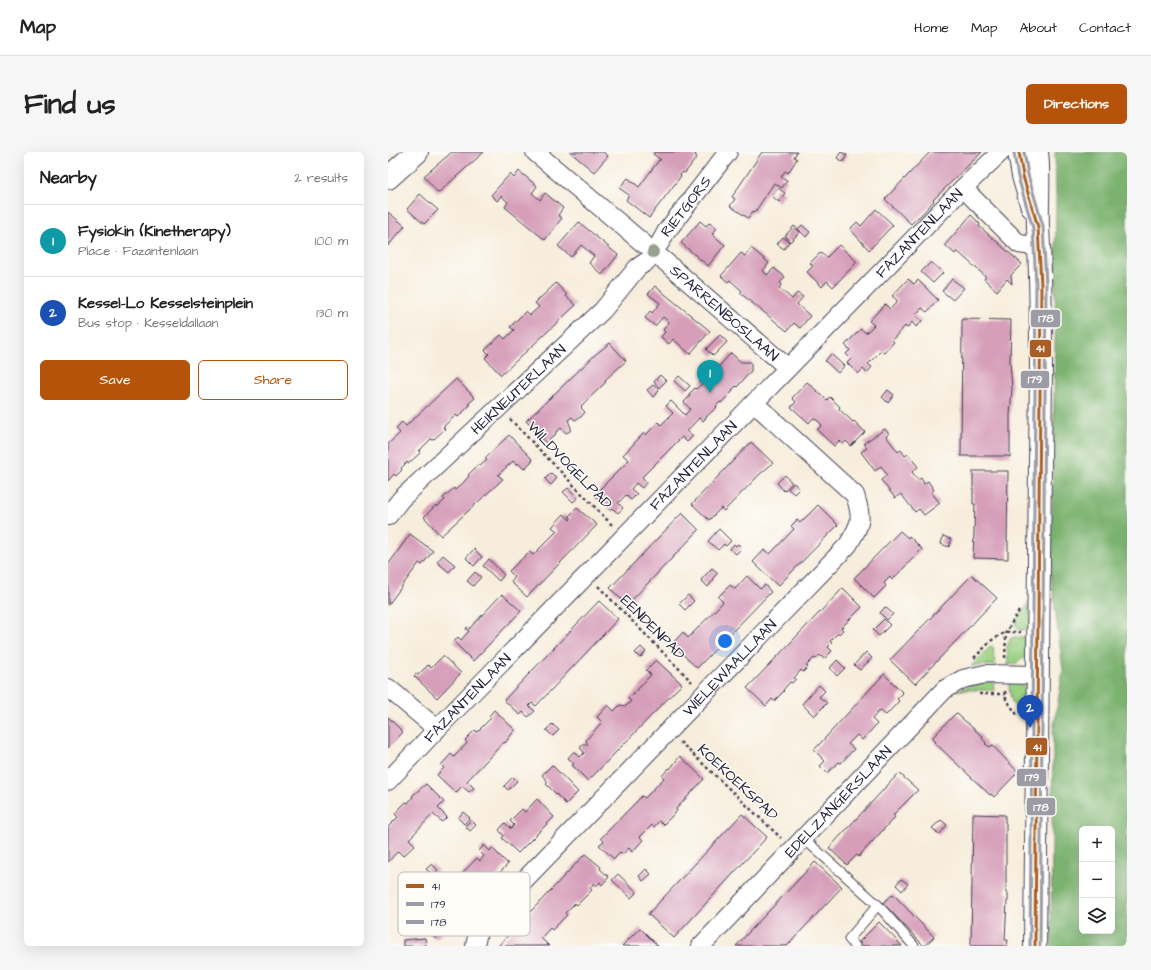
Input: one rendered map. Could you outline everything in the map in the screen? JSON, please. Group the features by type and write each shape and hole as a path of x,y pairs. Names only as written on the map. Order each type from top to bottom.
{"street":[{"path":"388,178 417,152"},
{"name":"SPARRENBOSLAAN","path":"535,152 788,368"},
{"name":"RIETGORS","path":"653,252 666,232 728,152"},
{"name":"FAZANTENLAAN","path":"388,781 963,188 1001,152"},
{"path":"1019,152 1023,176 1039,237"},
{"path":"1035,946 1041,368 1039,174 1037,152"},
{"path":"963,188 1019,244 1039,237"},
{"name":"HEIKNEUTERLAAN","path":"388,516 401,499 603,310 637,268 653,252"},
{"name":"WIELEWAALLAAN","path":"530,874 848,545 858,528 860,512 855,495 754,403"},
{"name":"EDELZANGERSLAAN","path":"701,946 945,689 963,679 986,674 1038,675"},
{"path":"388,688 437,729"},
{"name":"WIELEWAALLAAN","path":"474,946 477,936"}],"lane":[{"path":"798,843 878,905 914,946"},
{"path":"855,946 848,939 878,905"}],"path":[{"name":"WILDVOGELPAD","path":"500,408 624,537"},
{"name":"EENDENPAD","path":"587,575 704,694"},
{"path":"1006,632 1023,606"},
{"name":"KOEKOEKSPAD","path":"668,731 798,843"}],"green space":[{"path":"1055,152 1127,152 1127,946 1051,946 1053,732 1063,670 1051,578 1055,339"},
{"path":"1028,602 1031,629 1019,630 1016,627 1016,623"},
{"path":"1031,637 1029,654 1015,664 1008,665 1007,646 1011,638"},
{"path":"991,646 993,647 995,665 971,666"},
{"path":"993,680 994,690 956,690"},
{"path":"1009,681 1021,684 1025,688 1029,704 1029,717 1026,717 1027,724 1014,705 1010,695"}],"building":[{"path":"452,152 484,152 438,193 424,176"},
{"path":"570,152 603,152 608,156 594,172"},
{"path":"655,152 698,152 695,155 697,157 685,173 683,172 680,175 681,176 649,218 626,200 629,195 619,188 628,178 639,187 659,160 661,160 653,154"},
{"path":"762,152 797,152 794,157 797,159 788,173 785,171 781,177 787,180 782,188 774,183 755,212 753,211 748,218 730,206 735,199 732,197"},
{"path":"841,152 847,155 843,162 837,158"},
{"path":"930,152 982,152 911,224 885,199"},
{"path":"519,171 537,186 532,193 540,200 545,193 563,208 558,215 562,218 545,240 505,207 508,202 501,196 497,201 491,195 510,174 514,178"},
{"path":"778,188 785,193 779,202 772,196"},
{"path":"420,194 438,210 424,224 407,209"},
{"path":"876,209 893,225 869,250 850,229 857,222 861,226"},
{"path":"388,212 405,226 388,246"},
{"path":"971,215 980,224 979,226 1022,264 1011,275 1012,284 1007,279 997,291 984,279 986,277 957,251 955,254 945,245"},
{"path":"700,221 706,226 710,222 717,228 712,234 725,245 708,266 681,243"},
{"path":"579,222 618,255 602,275 589,263 594,256 581,245 571,257 558,246"},
{"path":"802,225 810,232 806,237 798,229"},
{"path":"794,226 800,232 790,242 785,236"},
{"path":"783,237 789,242 784,249 777,244"},
{"path":"839,245 857,262 833,287 827,281 822,287 807,272 813,266 810,263 820,253 827,257"},
{"path":"751,248 769,263 763,271 767,275 774,268 785,277 780,283 782,284 779,288 792,299 797,293 803,297 797,304 810,316 800,328 794,323 787,331 740,293 742,291 730,280 728,282 721,276 741,253 745,256"},
{"path":"931,262 943,273 933,283 921,272"},
{"path":"908,279 914,284 918,280 938,300 927,312 922,308 915,315 922,321 916,327 912,322 907,328 905,326 892,340 894,342 884,353 881,351 868,364 872,367 867,373 863,369 858,374 847,363 851,359 846,354 850,350 845,345 861,329 866,333 874,325 869,321 885,304 890,309 898,301 892,296"},
{"path":"952,279 964,288 953,300 942,291"},
{"path":"556,283 567,295 566,296 576,305 501,375 485,358 489,354 485,350 501,335 505,339 514,330 510,327 526,311 530,315 539,307 535,303"},
{"path":"655,286 710,331 690,354 673,339 669,344 661,337 665,332 663,330 669,322 663,317 655,326 645,318 650,311 652,313 660,303 648,294"},
{"path":"962,319 1011,320 1010,362 1012,388 1010,415 1010,457 961,456"},
{"path":"720,335 727,342 713,356 706,349"},
{"path":"610,343 626,361 604,381 606,382 581,406 585,412 581,417 575,420 572,417 568,420 571,428 570,431 566,433 561,428 546,443 526,421 596,354"},
{"path":"731,353 741,362 751,362 751,371 703,421 699,418 687,431 693,436 687,442 682,437 642,477 647,482 642,488 636,483 631,489 637,494 631,500 626,495 618,503 623,508 618,513 612,508 610,510 594,495 629,460 623,455 644,433 646,435 658,422 661,425 673,413 666,406 671,401 685,415 690,409 684,402 690,396 688,395 702,384 700,382 711,371 713,373"},
{"path":"831,354 844,366 838,373 825,361"},
{"path":"660,375 666,381 659,388 654,382"},
{"path":"679,376 690,386 685,391 674,381"},
{"path":"456,379 475,398 468,404 470,405 458,417 456,415 443,427 445,429 433,440 431,439 419,451 420,453 408,464 407,462 396,476 394,474 388,481 388,444 400,433 396,428 402,422 406,426"},
{"path":"807,382 827,400 830,397 840,407 839,409 865,432 851,446 846,441 843,444 839,441 834,446 817,430 822,425 818,421 813,418 809,423 791,407 796,402 792,398"},
{"path":"653,385 659,391 653,397 647,390"},
{"path":"888,390 894,395 888,403 882,397"},
{"path":"885,429 889,434 886,436 898,452 901,450 905,456 908,454 918,467 912,472 918,480 921,478 924,484 928,481 934,490 931,492 940,503 924,515 919,509 915,512 901,494 895,498 881,480 887,475 881,466 875,471 861,452 867,448 864,443"},
{"path":"509,435 533,460 524,469 518,463 517,465 513,461 498,475 503,479 441,536 424,517 436,505 437,507 445,500 443,498 454,488 455,490 464,482 469,476 468,475 478,465 480,466 487,460 485,458"},
{"path":"751,442 773,463 760,474 724,511 721,508 709,520 692,504"},
{"path":"973,471 1008,471 1008,559 973,558 975,504 973,504"},
{"path":"551,473 557,478 551,485 545,479"},
{"path":"785,475 792,483 784,491 777,483"},
{"path":"794,483 799,489 794,494 788,489"},
{"path":"568,488 578,498 573,502 563,492"},
{"path":"818,505 838,525 778,586 753,562 764,550 770,554 794,529 791,526 797,520 800,523"},
{"path":"577,508 597,525 527,597 511,582 515,577 509,571 529,552 533,555 557,531 552,527 564,514 570,520 571,519 569,516"},
{"path":"682,513 699,530 627,605 610,588"},
{"path":"719,529 731,541 726,546 724,544 718,550 708,541"},
{"path":"900,531 908,538 909,536 922,549 892,580 890,577 884,583 886,586 874,598 854,578"},
{"path":"410,534 433,551 422,565 419,563 388,605 388,565"},
{"path":"943,536 951,539 949,547 941,544"},
{"path":"734,544 736,546 738,544 742,548 736,554 730,549"},
{"path":"474,549 482,557 474,566 466,558"},
{"path":"443,555 455,565 449,572 437,562"},
{"path":"489,559 504,575 499,581 483,566"},
{"path":"712,568 718,573 708,587 701,580"},
{"path":"475,572 481,577 473,586 467,581"},
{"path":"972,575 997,598 915,684 890,660"},
{"path":"747,576 760,589 765,585 771,592 697,668 672,644 683,632 688,638 723,602 718,597 730,585 735,589"},
{"path":"843,588 862,607 841,628 843,630 830,641 832,643 828,647 832,651 824,659 820,655 816,659 814,658 806,666 808,667 803,672 801,670 794,678 796,679 792,683 790,682 783,690 784,691 774,701 772,699 766,706 747,688"},
{"path":"502,594 521,611 473,661 454,642 458,637 461,640 469,631 466,629 467,627 469,629"},
{"path":"688,595 694,601 685,610 679,604"},
{"path":"599,601 618,619 536,706 532,703 529,706 535,711 528,717 523,712 520,715 504,700"},
{"path":"885,607 893,614 887,620 880,613"},
{"path":"884,619 890,625 879,636 873,630"},
{"path":"641,647 646,652 640,658 635,653"},
{"path":"866,652 872,658 860,670 854,665"},
{"path":"443,656 461,673 437,698 414,676 416,674 418,675 428,665 431,668"},
{"path":"656,660 682,684 588,781 572,765 574,764 568,758 574,751 580,757 584,753 580,748 584,743 588,746 586,740 602,722 597,717 608,705 614,711 620,705 626,706 631,701 628,699 651,675 646,670"},
{"path":"837,660 845,668 837,676 830,668"},
{"path":"884,674 903,693 897,699 899,701 886,715 880,710 872,719 877,724 862,740 857,735 848,744 854,749 841,763 839,762 827,773 820,766 825,761 814,750"},
{"path":"819,685 825,691 819,697 827,703 814,716 802,704"},
{"path":"494,710 515,730 505,743 504,742 467,781 474,788 469,792 462,786 456,793 437,775 444,768 441,765 451,754 454,757 467,743 465,740 475,730 477,732 491,718 489,716"},
{"path":"956,713 983,737 982,738 986,743 985,744 990,747 992,745 1018,772 994,797 991,794 990,795 935,743 936,742 932,738"},
{"path":"388,717 403,732 388,748"},
{"path":"552,724 559,730 553,736 546,730"},
{"path":"680,756 704,779 663,825 659,821 654,827 652,825 640,837 643,840 632,852 629,848 623,854 621,852 614,859 599,845 604,841 601,838 642,796 645,798 664,778 662,776 669,768 670,769"},
{"path":"552,765 578,792 566,804 546,784 548,782 542,775"},
{"path":"899,773 918,790 893,815 895,817 859,857 857,855 847,865 829,848"},
{"path":"513,777 517,781 508,790 504,786"},
{"path":"426,784 444,802 438,808 447,817 442,822 433,814 409,839 415,845 403,856 398,851 388,862 388,827 398,817 395,814 401,807 406,802 408,803 413,797 412,796"},
{"path":"537,799 554,817 518,853 502,838 504,836 499,830 505,823 511,829 514,825 510,821 522,809 525,812"},
{"path":"463,812 470,818 464,824 458,818"},
{"path":"742,814 767,837 674,938 648,914"},
{"path":"973,814 1005,815 1006,893 1008,893 1008,901 1005,940 1008,940 1007,946 971,946"},
{"path":"471,820 476,825 470,831 465,826"},
{"path":"941,820 947,825 939,835 932,828"},
{"path":"484,845 490,851 492,848 508,864 500,872 464,872 477,858 480,861 484,856 479,851"},
{"path":"585,854 601,867 600,869 609,877 602,885 600,882 596,886 594,883 590,888 592,890 577,905 575,903 565,913 567,915 552,930 550,928 541,938 549,946 498,946 507,936 530,936 530,912"},
{"path":"815,862 842,887 787,946 736,946"},
{"path":"432,864 438,870 436,872 430,872 426,869"},
{"path":"646,869 651,874 643,881 639,876"},
{"path":"618,874 637,892 631,898 612,880"},
{"path":"901,879 908,884 902,891 896,885"},
{"path":"893,894 934,937 924,946 883,903"},
{"path":"879,922 902,946 863,946 859,942"},
{"path":"640,928 658,946 622,946"},
{"path":"425,938 426,946 403,946 403,940"}],"transit line":[{"name":"41","path":"1019,152 1023,176 1038,227 1041,285 1035,946"},
{"name":"178","path":"1024,152 1028,175 1043,226 1046,285 1040,946"},
{"name":"179","path":"1014,153 1018,177 1033,228 1036,285 1030,946"}],"place":[{"name":"Fysiokin (Kinetherapy)","path":"710,393"},
{"name":"Kessel-Lo Kesselsteinplein","path":"1030,728"}]}
